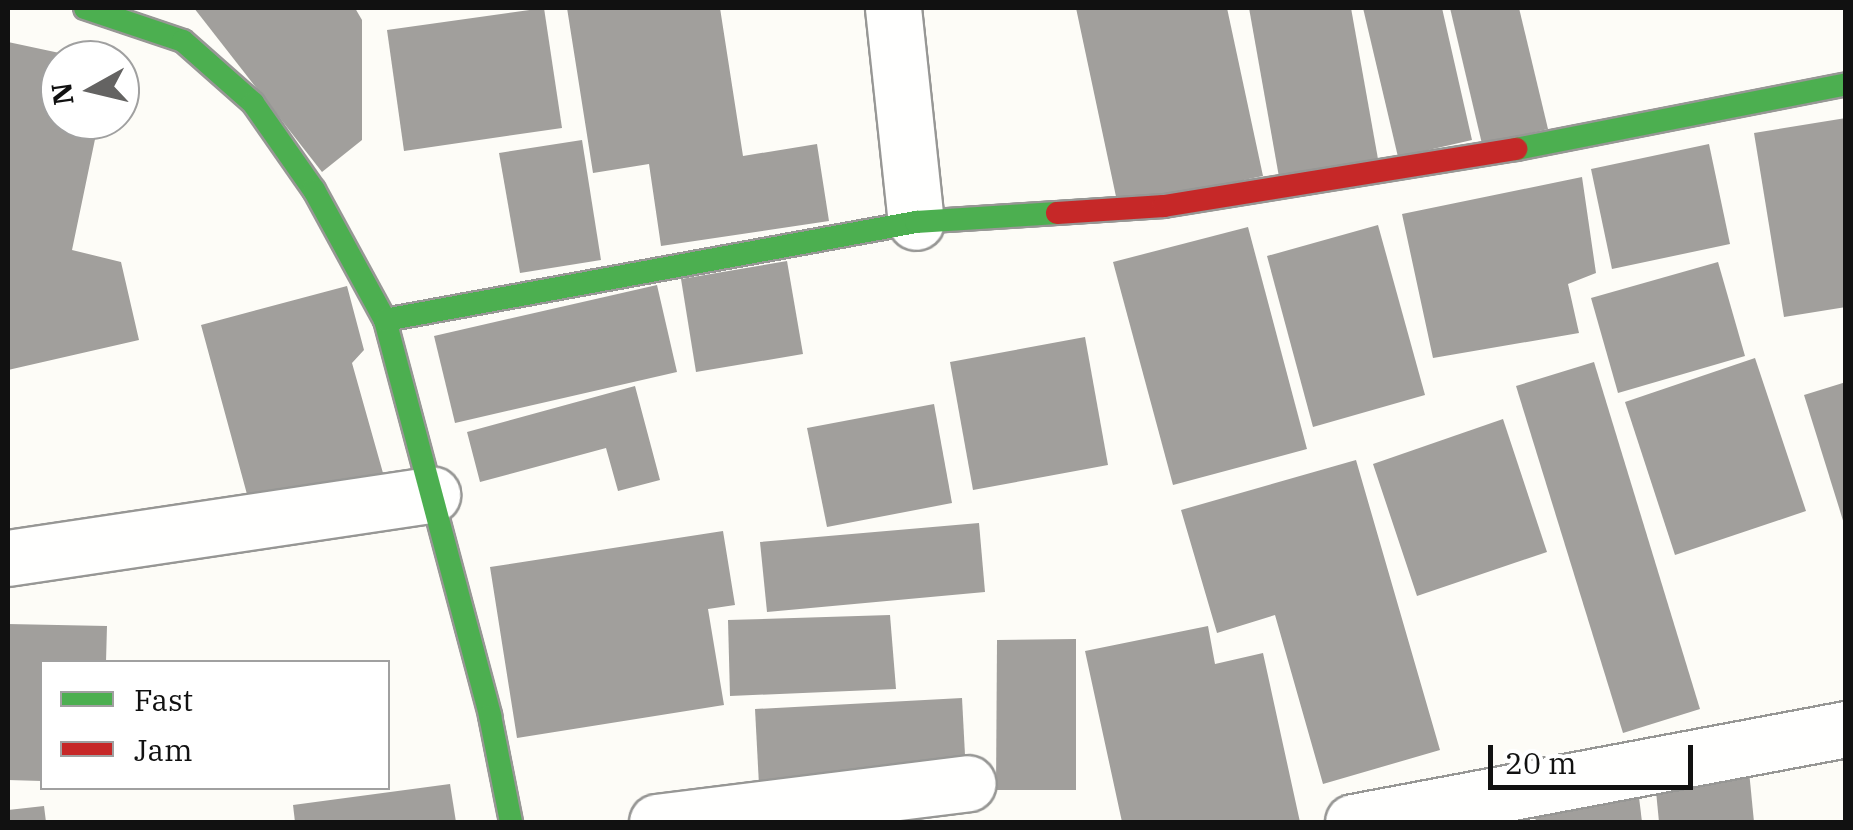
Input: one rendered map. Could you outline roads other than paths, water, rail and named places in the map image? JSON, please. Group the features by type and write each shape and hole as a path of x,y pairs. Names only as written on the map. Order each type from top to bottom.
{"street":[{"path":"85,8 183,41 253,103 314,190 385,320 511,822"},
{"path":"893,8 916,222"},
{"path":"385,320 916,222 1164,206 1473,157 1846,84"},
{"path":"8,558 432,495"},
{"path":"1353,822 1846,729"},
{"path":"657,822 968,783"}]}
